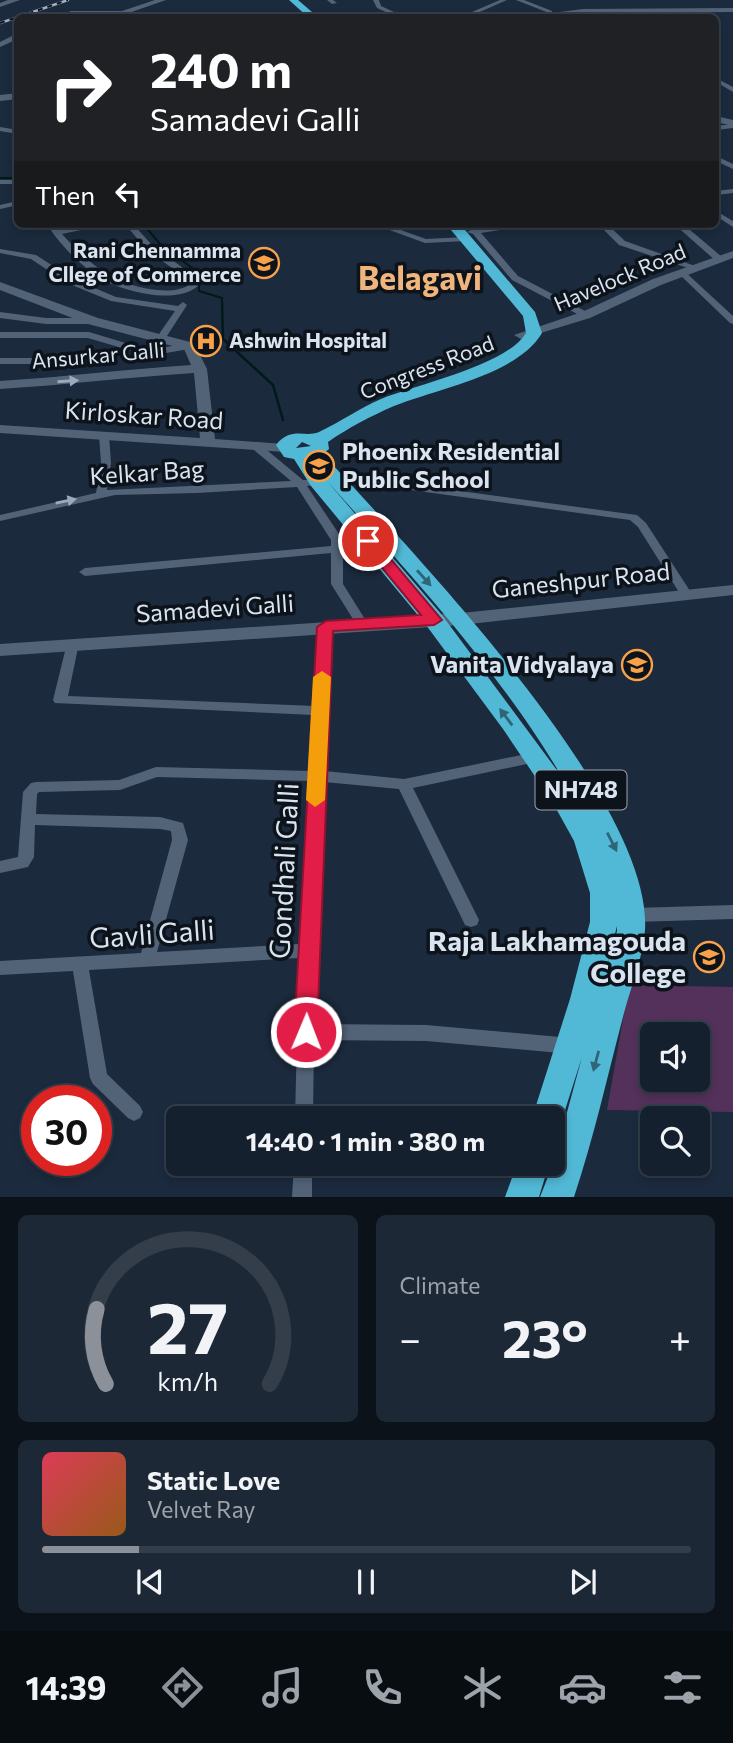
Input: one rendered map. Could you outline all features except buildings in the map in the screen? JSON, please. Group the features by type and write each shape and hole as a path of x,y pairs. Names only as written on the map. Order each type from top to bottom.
{"highway":[{"path":"293,0 310,14"},
{"path":"301,0 318,14"},
{"path":"463,233 530,316 527,334"},
{"name":"Congress Road","path":"304,447 339,426 387,403 509,359 527,345 527,334"},
{"name":"NH748","path":"304,447 317,480 434,620 536,757 576,818 594,859 603,893 604,922 552,1106"},
{"name":"NH748","path":"317,480 461,619 561,757 601,821 629,881 634,915 570,1159 557,1197"},
{"path":"522,1197 529,1176"}],"street":[{"path":"0,5 16,0"},
{"path":"116,14 155,0"},
{"path":"69,14 116,14 162,0"},
{"path":"376,0 379,7 396,14"},
{"path":"470,14 504,0"},
{"path":"519,0 554,14 613,10 733,11"},
{"path":"600,0 617,14"},
{"path":"54,228 103,277 121,284 179,295 194,286 192,279 148,246 132,228"},
{"path":"57,233 84,228"},
{"path":"388,228 425,241 486,228"},
{"path":"606,228 622,243 688,269 733,321"},
{"path":"683,228 719,259"},
{"path":"463,233 514,278 586,315"},
{"path":"0,251 33,257 70,281 114,299 181,309"},
{"name":"Havelock Road","path":"527,334 586,315 688,269 733,254"},
{"path":"0,286 93,321 189,346 200,369 208,444"},
{"path":"162,337 183,306 179,295"},
{"path":"722,310 733,309"},
{"path":"0,315 46,321 93,321"},
{"path":"0,335 89,335 149,353 189,346"},
{"path":"0,361 89,361"},
{"name":"Ansurkar Galli","path":"0,385 91,379 96,375 108,374 200,369"},
{"name":"Kirloskar Road","path":"0,429 258,447 304,447"},
{"path":"101,495 106,463 104,435"},
{"path":"258,447 317,480 337,540 337,584 362,624"},
{"name":"Kelkar Bag","path":"0,517 101,495 317,480 633,517 642,524 685,594"},
{"path":"85,572 337,549"},
{"name":"Ganeshpur Road","path":"434,620 733,590"},
{"name":"Samadevi Galli","path":"0,650 434,620"},
{"name":"Gondhali Galli","path":"304,1106 307,951 326,627"},
{"path":"73,643 60,700 320,711"},
{"path":"0,867 23,863 30,819 30,792 36,788 120,785 142,774 156,772 317,776 404,784 536,757"},
{"path":"404,784 471,920"},
{"path":"30,819 160,822 178,827 180,840 147,960"},
{"path":"634,915 733,912"},
{"name":"Gavli Galli","path":"0,968 307,951"},
{"path":"80,965 99,1078 134,1112"},
{"path":"306,1032 426,1033 571,1046"},
{"path":"302,1197 303,1176"}],"shaded area":[{"path":"629,985 733,987 733,1112 710,1112 710,1106 640,1106 640,1111 607,1110"}],"waterway":[{"path":"0,178 14,178"},
{"path":"146,228 161,245 199,273 199,291 222,298 222,302"},
{"path":"222,302 223,339 273,385 283,420"}],"railway":[{"path":"27,14 68,0"},
{"path":"0,23 14,18"}],"slow traffic":[{"path":"315,800 322,677"}],"place":[{"name":"Rani Chennamma Cllege of Commerce","path":"264,263"},
{"name":"Ashwin Hospital","path":"206,341"},
{"name":"Phoenix Residential Public School","path":"319,466"},
{"name":"Vanita Vidyalaya","path":"637,665"},
{"name":"Raja Lakhamagouda College","path":"709,957"}],"district":[{"name":"Belagavi","path":"420,279"}],"route":[{"path":"306,1032 307,951 326,627 434,620 368,541"}]}
